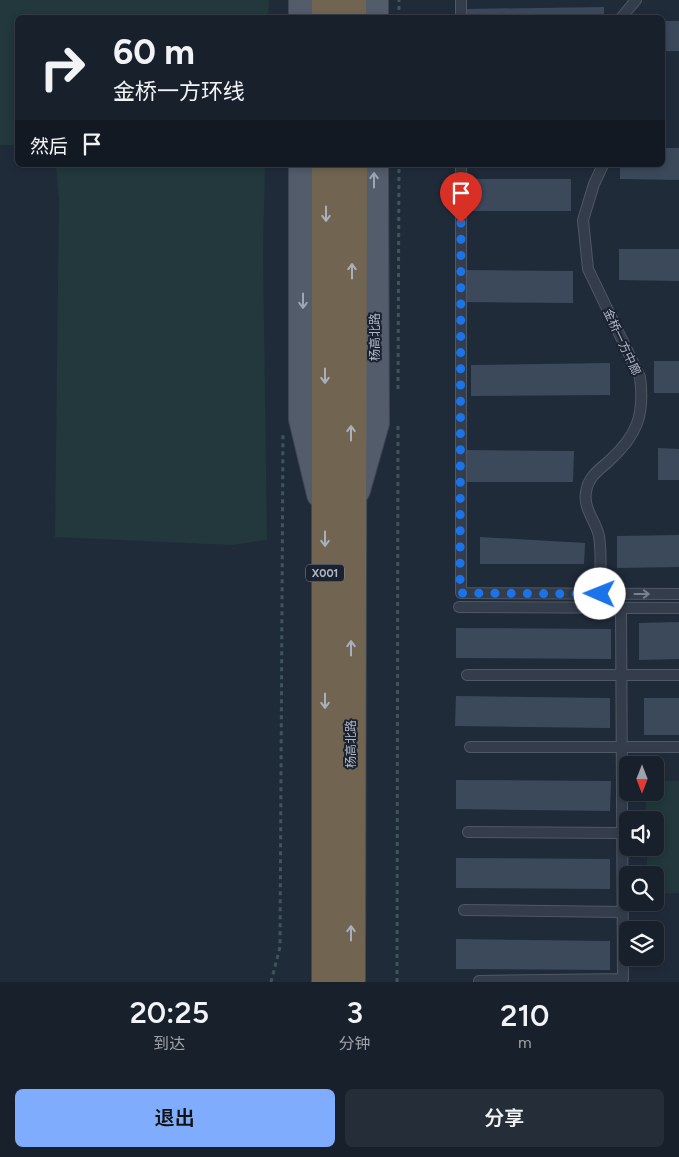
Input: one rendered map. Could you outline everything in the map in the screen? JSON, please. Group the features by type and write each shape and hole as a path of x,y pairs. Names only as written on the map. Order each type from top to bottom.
{"highway":[{"path":"326,0 326,15"},
{"path":"352,0 352,15"},
{"name":"杨高北路","path":"326,167 338,506 351,982"},
{"name":"杨高北路","path":"326,982 338,506 352,167"}],"main road":[{"path":"304,0 304,15"},
{"path":"374,0 374,15"},
{"name":"杨高北路","path":"303,167 302,419 338,506"},
{"name":"杨高北路","path":"338,506 375,423 374,167"}],"lane":[{"path":"461,0 461,15"},
{"path":"624,15 636,0"},
{"path":"461,167 460,593 679,594"},
{"name":"金桥一方中廊","path":"600,594 599,535 586,506 586,493 591,476 628,442 640,420 643,397 640,377 588,269 583,220 594,184 602,167"},
{"path":"459,607 679,608"},
{"path":"621,608 622,811"},
{"path":"467,675 679,675"},
{"path":"470,747 679,747"},
{"path":"468,832 619,834"},
{"path":"479,982 623,979 622,856"},
{"path":"464,910 622,912"}],"path":[{"path":"399,0 399,15"},
{"path":"398,394 399,167"},
{"path":"397,982 398,414"},
{"path":"271,982 280,948 283,432"}],"green space":[{"path":"0,0 269,0 268,15 15,15 15,145 0,145"},
{"path":"56,167 265,167 263,252 267,540 232,545 55,537 59,199"},
{"path":"664,781 679,781 679,893 664,894 664,866 647,866 647,856 664,856 664,811 646,811 646,801 664,801"}],"building":[{"path":"604,7 604,15 465,15 465,9"},
{"path":"665,21 679,21 679,51 665,51"},
{"path":"665,148 679,148 679,180 620,179 620,167 665,167"},
{"path":"464,179 571,179 571,211 464,211"},
{"path":"619,249 679,249 679,281 619,280"},
{"path":"465,270 573,271 573,303 465,302"},
{"path":"654,361 679,361 679,393 654,393"},
{"path":"610,363 610,395 471,396 471,365"},
{"path":"658,448 679,449 679,480 658,480"},
{"path":"466,450 574,451 573,482 466,482"},
{"path":"679,535 679,567 617,568 617,536"},
{"path":"480,537 585,543 584,564 480,564"},
{"path":"679,622 679,659 639,660 639,623"},
{"path":"456,628 611,629 611,659 456,658"},
{"path":"456,696 610,698 610,728 455,726"},
{"path":"644,698 679,698 679,735 644,735"},
{"path":"456,780 611,781 610,811 456,809"},
{"path":"456,858 610,859 610,889 456,888"},
{"path":"456,939 610,941 610,970 456,969"}],"route":[{"path":"461,223 460,593 600,594"}]}
